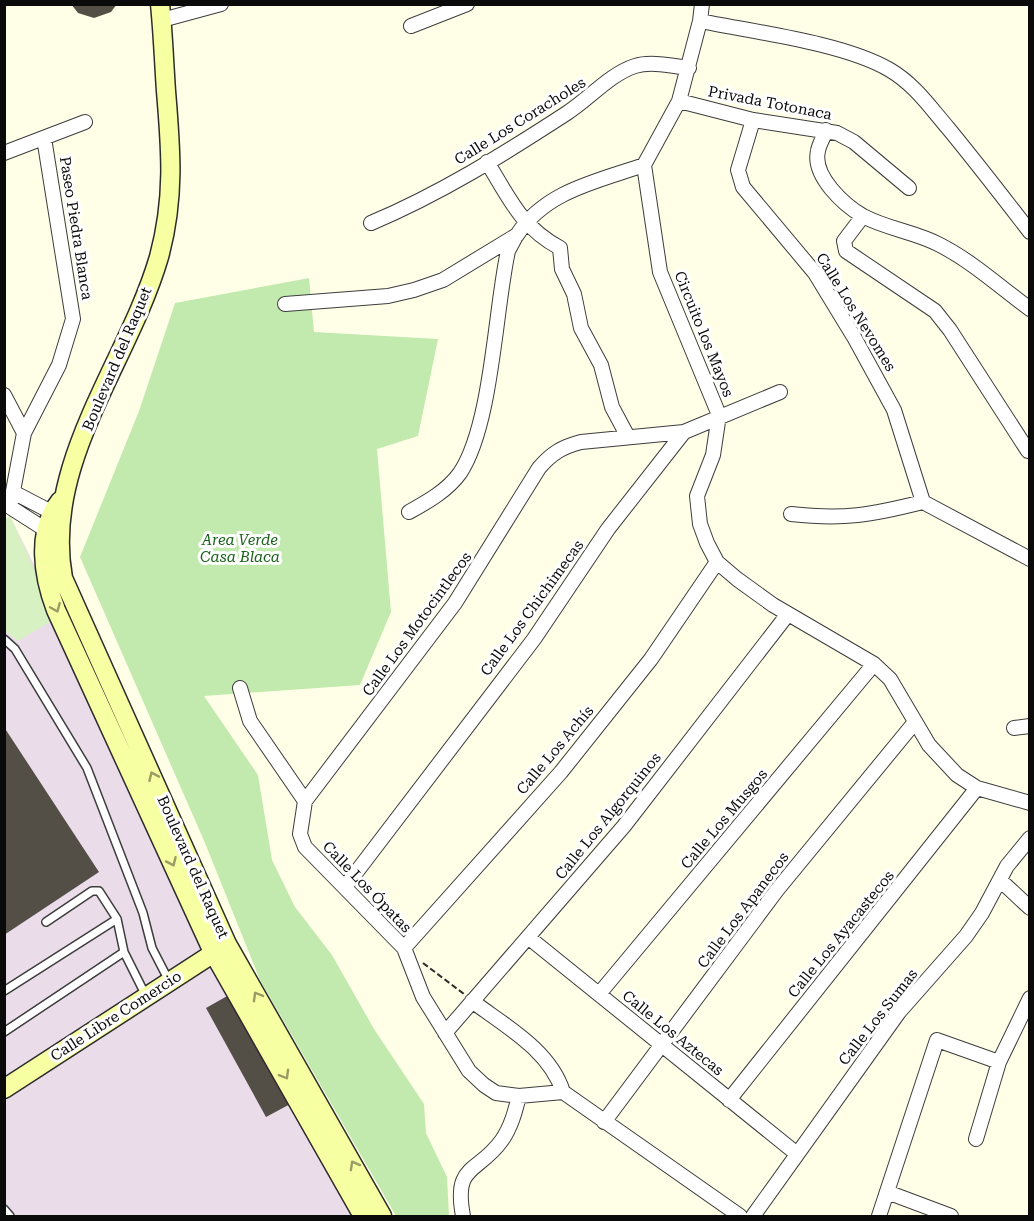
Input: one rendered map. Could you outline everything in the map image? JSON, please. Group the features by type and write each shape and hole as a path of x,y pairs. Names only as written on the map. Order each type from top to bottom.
{"street":[{"path":"161,12 221,4"},
{"path":"411,26 467,4"},
{"path":"409,512 433,498 450,483 466,462 477,431 486,392 508,250 521,229 547,201 645,165 679,101 689,68 702,4"},
{"name":"Boulevard del Raquet","path":"161,12 172,153 172,184 168,219 159,256 139,316 104,387 57,515 46,530 55,580 56,610 123,754 220,948 363,1216"},
{"path":"700,21 844,52 889,69 909,83 928,104 989,178 1029,232"},
{"name":"Calle Los Coracholes","path":"371,223 416,204 487,162 577,107 625,70 646,64 689,68"},
{"name":"Privada Totonaca","path":"679,101 753,120 826,130 854,142 909,188"},
{"name":"Calle Los Nevomes","path":"753,120 738,170 743,188 815,273 854,337 894,410 923,502"},
{"path":"4,153 85,122"},
{"path":"826,130 817,152 821,172 838,195 863,216 941,245 976,266 1029,309"},
{"name":"Paseo Piedra Blanca","path":"7,508 24,433 59,365 73,319 44,138"},
{"path":"487,162 521,229 560,248 562,269 574,294 581,327 601,365 612,408 628,437"},
{"name":"Circuito los Mayos","path":"645,165 660,272 719,415 717,439 700,485 697,507 700,524 717,562 754,593 874,664 891,679 906,702 915,722 942,760 977,788 1029,803"},
{"path":"863,216 844,241 846,251 935,311 950,330 1028,452"},
{"path":"285,304 388,296 414,290 443,280 521,229"},
{"name":"Calle Los Chichimecas","path":"345,887 534,639 609,529 684,432 719,415 780,392"},
{"path":"4,395 24,433"},
{"name":"Calle Los Motocintlecos","path":"305,801 455,603 550,454 564,446 581,442 684,432"},
{"path":"9,493 57,515"},
{"path":"791,514 825,518 866,516 923,502 953,516 1029,559"},
{"path":"7,508 46,530"},
{"name":"Boulevard del Raquet","path":"57,515 59,552 55,580 74,606 139,745 220,948 382,1216"},
{"name":"Calle Los Achís","path":"404,948 561,772 651,659 717,562"},
{"name":"Calle Los Algorquinos","path":"445,1033 624,826 788,614"},
{"name":"Calle Los Musgos","path":"599,994 874,664"},
{"path":"240,688 250,721 305,801"},
{"name":"Calle Los Apanecos","path":"604,1122 777,890 915,722"},
{"path":"1014,728 1029,726"},
{"path":"123,754 139,745"},
{"name":"Calle Los Ayacastecos","path":"729,1100 977,788"},
{"name":"Calle Los Ópatas","path":"305,801 300,834 305,847 404,948 423,997 469,1071 483,1085 496,1093 519,1096 563,1092"},
{"name":"Calle Los Sumas","path":"753,1216 899,1012 975,924 1006,866 1029,838"},
{"path":"1000,880 1029,908"},
{"name":"Calle Los Aztecas","path":"528,938 796,1155"},
{"name":"Calle Libre Comercio","path":"4,1089 220,948"},
{"path":"976,1139 999,1062 1029,998"},
{"path":"472,1001 540,1053 555,1072 563,1092 740,1216"},
{"path":"879,1216 937,1040 999,1062"},
{"path":"463,1216 460,1186 465,1173 502,1140 510,1126 519,1096"},
{"path":"887,1192 951,1216"}],"lane":[{"path":"4,639 15,649 87,768 143,913 152,948 169,981"},
{"path":"46,922 97,890 117,919 124,952 146,996"},
{"path":"4,991 117,919"},
{"path":"4,1032 124,952"},
{"path":"4,1209 10,1216"}],"path":[{"name":"Calle Los Ópatas","path":"404,948 472,1001"}],"shaded area":[{"path":"10,516 357,1216 5,1216 4,520"}],"green space":[{"name":"Area Verde Casa Blaca","path":"309,278 314,332 438,339 418,436 377,449 391,612 360,685 204,696 258,775 272,860 295,907 332,955 374,1029 424,1104 426,1133 447,1177 449,1216 396,1216 260,980 205,843 80,557 139,411 175,303"},
{"path":"10,516 56,618 18,641 5,631 5,520"}],"building":[{"path":"71,4 117,4 111,12 94,18 78,13"},
{"path":"4,727 99,872 4,935"},
{"path":"229,995 294,1102 266,1117 206,1008"}]}
